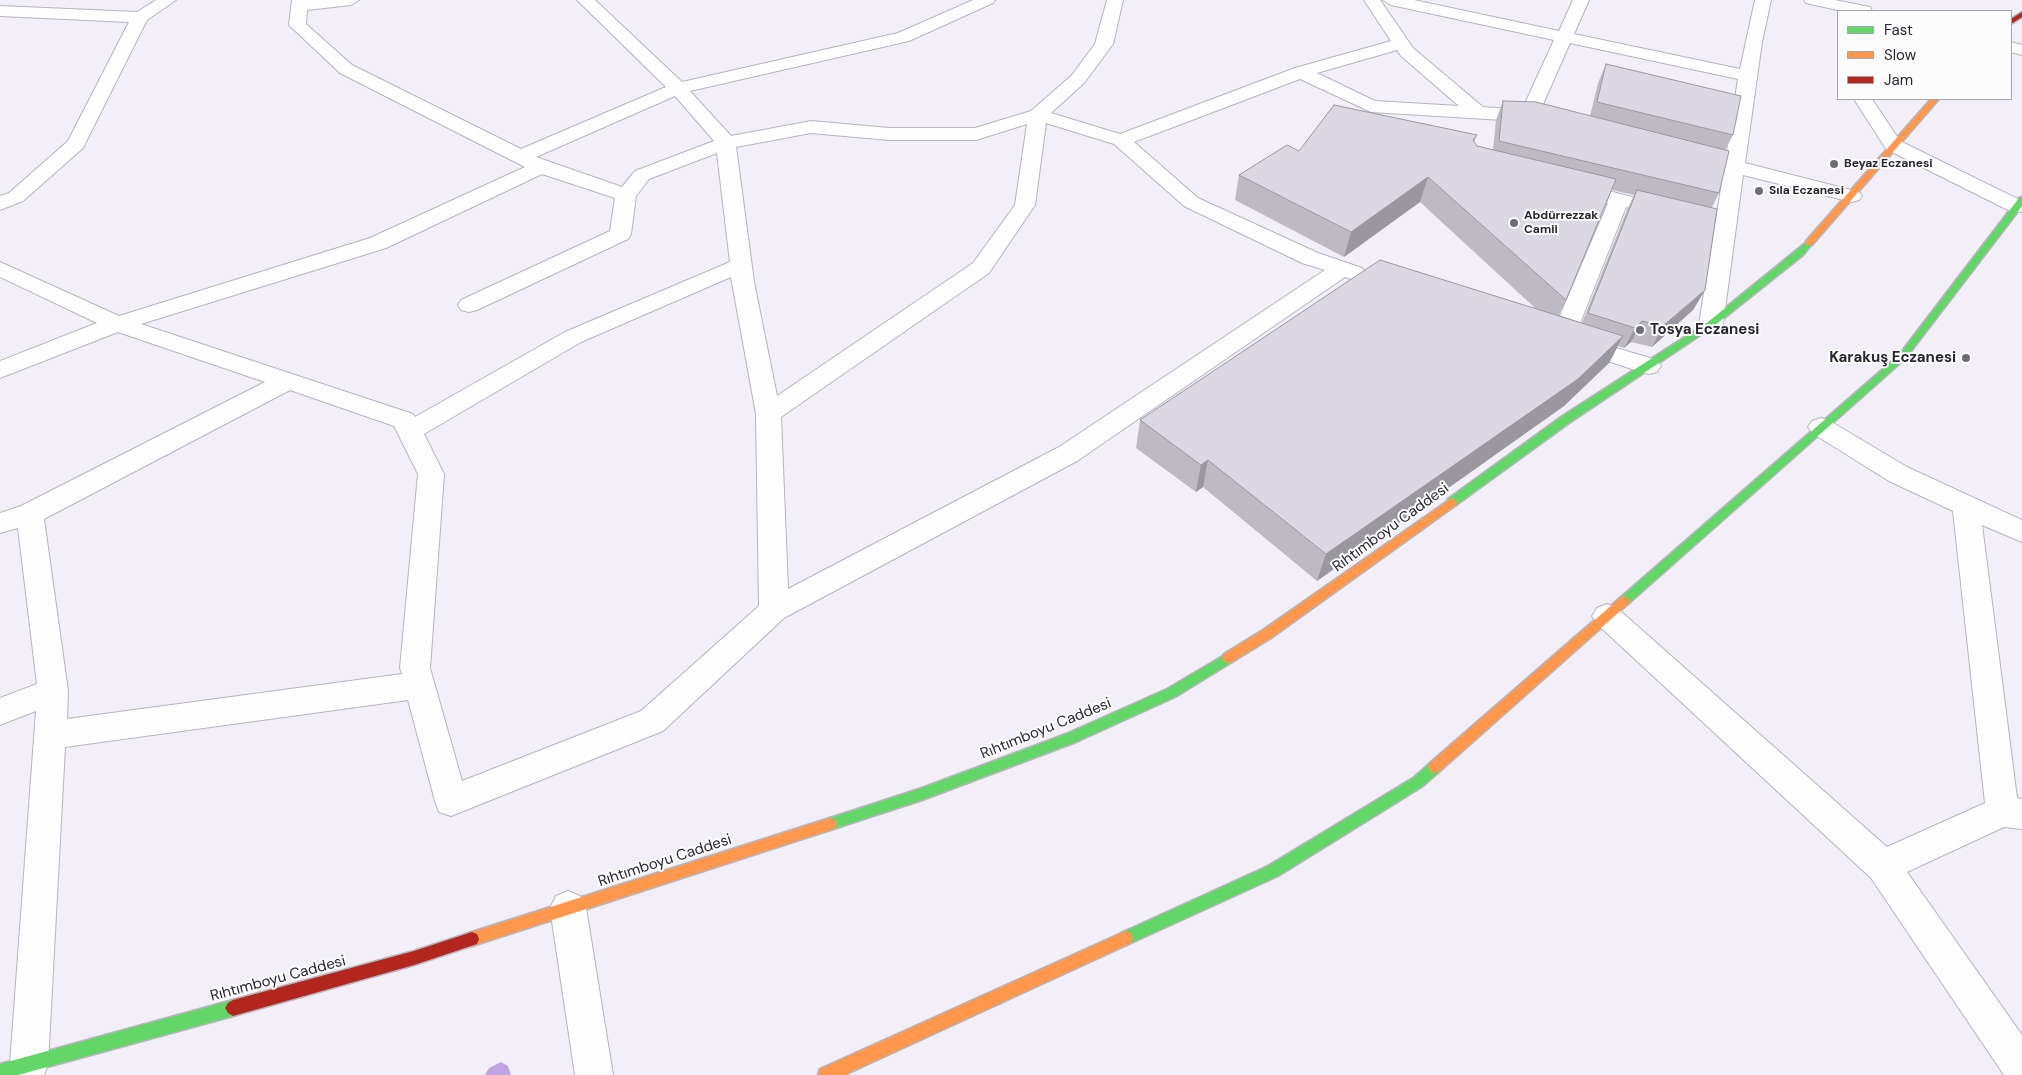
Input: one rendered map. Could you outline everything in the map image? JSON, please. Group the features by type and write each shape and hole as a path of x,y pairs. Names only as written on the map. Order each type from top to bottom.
{"street":[{"path":"0,204 16,197 76,144 140,17 168,0"},
{"path":"351,0 300,3 297,25 346,69 541,167 626,195"},
{"path":"585,0 678,88 726,143 741,265 768,414 774,610"},
{"path":"520,156 678,88 903,37 986,0"},
{"path":"469,305 620,234 626,195 642,175 726,143 811,127 889,134 976,134 1038,115 1078,79 1104,44 1115,0"},
{"path":"1372,0 1408,52 1476,111"},
{"path":"1391,0 1498,14 1564,36 1748,76"},
{"path":"1529,114 1581,0"},
{"path":"1711,324 1717,224 1735,166 1748,76 1763,0"},
{"path":"1812,0 1861,10"},
{"path":"0,11 140,17"},
{"path":"1122,140 1300,72 1401,43"},
{"path":"1300,72 1371,106 1529,114 1557,121"},
{"path":"826,1075 1273,871 1418,782 1902,357 2020,206 1894,146 1864,100"},
{"name":"Rıhtımboyu Caddesi","path":"14,1068 414,958 922,794 1071,738 1171,692 1275,628 1353,574 1565,420 1711,324 1800,253 1852,196 1934,100"},
{"path":"1038,115 1122,140 1191,202 1310,258 1378,280"},
{"path":"768,414 981,268 1025,205 1038,115"},
{"path":"1669,150 1852,196"},
{"path":"0,370 117,324 378,243 541,167"},
{"path":"1556,184 1681,215"},
{"path":"1619,200 1553,336 1649,366"},
{"path":"410,431 572,336 741,265"},
{"path":"0,269 117,324 404,420 431,474 415,668 451,801 652,721 774,610 1068,454 1342,268"},
{"path":"0,523 30,514 288,381"},
{"path":"1822,428 1898,474 2022,532"},
{"path":"1883,866 2012,813 1966,506"},
{"path":"14,1068 51,735 53,691 30,514"},
{"path":"1607,616 1883,866 2022,1068"},
{"path":"51,735 420,685"},
{"path":"0,712 53,691"},
{"path":"568,908 594,1075"}],"building":[{"path":"1606,64 1741,96 1733,135 1597,102"},
{"path":"1503,101 1536,102 1729,151 1719,193 1499,141"},
{"path":"1334,105 1477,135 1473,140 1477,146 1616,179 1566,300 1428,177 1351,232 1239,175 1287,145 1299,151"},
{"path":"1637,190 1717,209 1705,290 1663,326 1642,321 1635,328 1588,313"},
{"path":"1380,260 1623,336 1578,379 1326,554 1208,460 1201,465 1140,420"}],"waterway":[{"path":"496,1075 501,1073"}],"traffic: fast":[{"path":"1624,601 1902,357 2022,200"},
{"path":"1452,502 1565,420 1711,324 1800,253 1809,243"},
{"path":"830,824 922,794 1071,738 1171,693 1228,658"},
{"path":"1126,938 1273,871 1418,782 1435,767"},
{"path":"0,1072 233,1008"}],"traffic: slow":[{"path":"1809,243 1934,100"},
{"path":"1228,658 1267,634 1452,502"},
{"path":"1435,767 1624,601"},
{"path":"472,939 830,824"},
{"path":"826,1075 1126,938"}],"traffic: jam":[{"path":"2012,21 2022,14"},
{"path":"233,1008 414,958 472,939"}],"place":[{"name":"Beyaz Eczanesi","path":"1834,164"},
{"name":"Sıla Eczanesi","path":"1759,191"},
{"name":"Abdürrezzak Camii","path":"1514,223"},
{"name":"Tosya Eczanesi","path":"1640,330"},
{"name":"Karakuş Eczanesi","path":"1966,358"}]}
